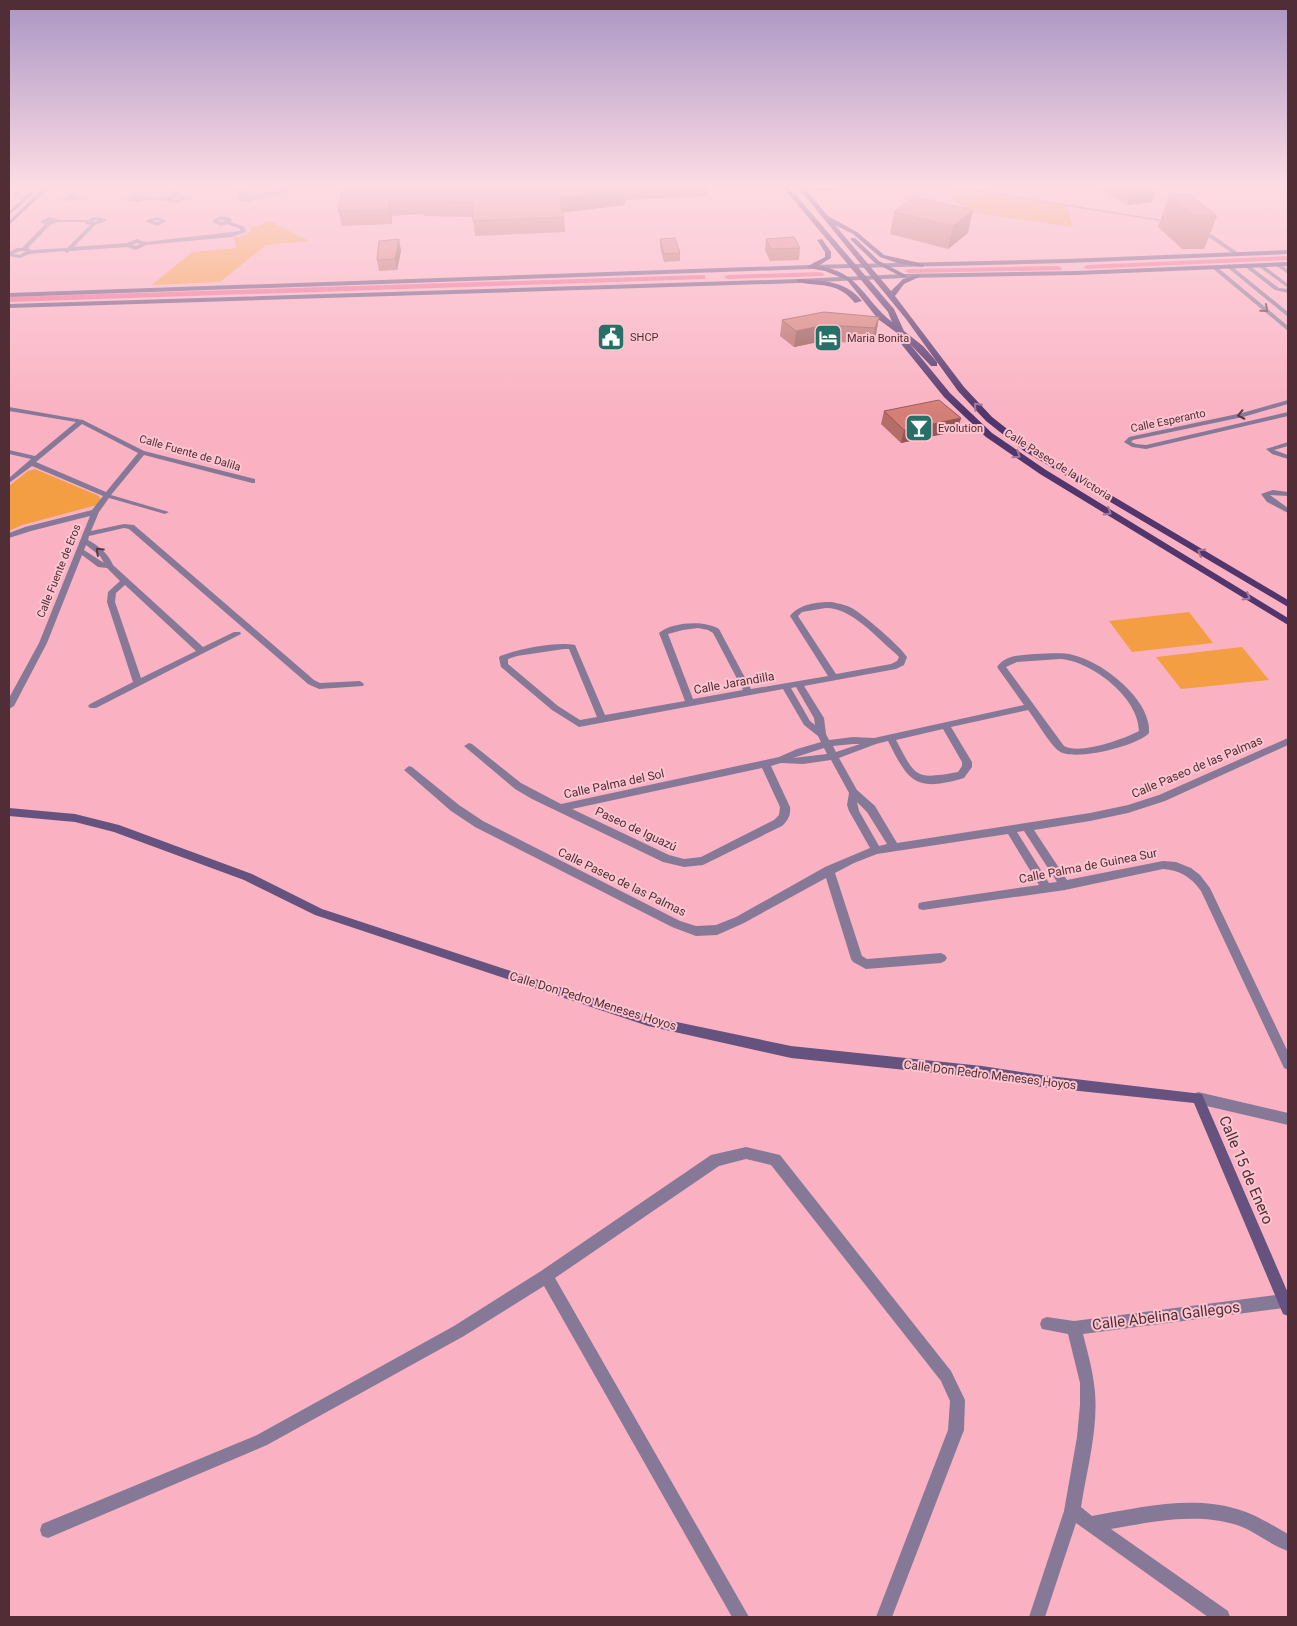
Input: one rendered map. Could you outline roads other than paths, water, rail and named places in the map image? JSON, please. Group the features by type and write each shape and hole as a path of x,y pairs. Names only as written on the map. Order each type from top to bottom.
{"main road":[{"path":"810,267 822,261"},
{"name":"Calle Paseo de la Victoria","path":"848,261 891,311 904,339 947,395 999,443 1288,622"},
{"name":"Calle Paseo de la Victoria","path":"862,261 892,295 961,389 989,419 1014,440 1288,604"},
{"path":"877,261 882,266 904,276"},
{"path":"897,261 922,265"},
{"path":"9,295 810,267 1066,261 1077,273"},
{"path":"9,306 724,284 904,276 1077,273 1288,264"},
{"path":"810,267 826,269 849,279 858,287 875,312 904,339"},
{"path":"721,270 724,284"},
{"path":"892,295 895,287 900,283 917,276"},
{"path":"799,281 833,284 846,288 874,321 920,348 948,380 961,389"},
{"path":"1067,486 1078,486 1108,500 1115,501"},
{"name":"Calle Don Pedro Meneses Hoyos","path":"9,812 75,818 115,828 248,877 319,912 648,1021 790,1052 982,1072 1041,1081 1198,1098"},
{"name":"Calle 15 de Enero","path":"1198,1098 1286,1305"}],"street":[{"path":"1277,264 1288,272"},
{"path":"1260,265 1288,286"},
{"path":"1229,266 1288,315"},
{"path":"1246,266 1277,289 1288,291"},
{"path":"1214,267 1288,329"},
{"name":"Calle Esperanto","path":"1288,402 1243,415 1131,438 1127,442 1134,446 1142,447 1288,414"},
{"name":"Calle Fuente de Dalila","path":"9,409 81,421 142,452 252,481"},
{"path":"9,481 81,421"},
{"path":"1166,431 1179,439"},
{"path":"1288,444 1271,448 1270,451 1288,457"},
{"path":"9,452 34,460 108,496 165,512"},
{"name":"Calle Fuente de Eros","path":"9,706 42,643 95,512 142,452"},
{"path":"1288,494 1265,494 1267,498 1288,511"},
{"path":"9,536 28,529 95,512"},
{"path":"84,538 124,526 130,527 311,682 319,686 360,684"},
{"path":"84,538 96,547 108,561 109,566 202,652"},
{"path":"79,550 101,565 109,566"},
{"path":"125,581 112,592 111,602 138,684"},
{"name":"Calle Jarandilla","path":"602,720 572,647 564,646 515,653 503,658 504,665 555,708 579,724 602,720 690,703 749,693 785,686 799,684 833,678 893,667 902,661 898,651 846,608 829,604 799,610 794,616 833,678"},
{"path":"690,703 663,634 669,631 705,626 712,627 716,631 749,693"},
{"path":"93,706 237,634"},
{"path":"1060,656 1074,658 1087,663 1125,691 1135,702 1145,722 1144,733 1130,740 1080,752 1067,752 1061,748 1028,707 1002,671 1001,667 1003,664 1015,660 1060,656"},
{"path":"799,684 819,718 821,734 854,793 871,809 894,846"},
{"path":"785,686 807,723 821,734"},
{"name":"Calle Palma del Sol","path":"781,760 802,762 860,748 874,741 1028,707"},
{"path":"890,738 916,778 925,780 961,775 967,767 967,762 945,725"},
{"name":"Calle Palma del Sol","path":"469,746 518,786 561,808 765,764 781,760 798,752 827,745 856,739 874,741"},
{"name":"Calle Paseo de las Palmas","path":"409,770 468,818 676,924 696,931 707,932 729,925 829,870 876,850 1090,817 1128,809 1162,798 1288,741"},
{"name":"Paseo de Iguazú","path":"561,808 668,859 684,863 703,861 778,823 784,818 785,807 765,764"},
{"path":"854,793 852,805 854,812 876,850"},
{"path":"1026,826 1064,886"},
{"path":"1010,829 1047,889"},
{"name":"Calle Palma de Guinea Sur","path":"923,906 984,900 1163,866 1179,867 1195,876 1205,888 1288,1064"},
{"path":"829,870 857,959 860,962 866,964 941,958"},
{"name":"Calle Don Pedro Meneses Hoyos","path":"1198,1098 1288,1120"},
{"path":"48,1530 262,1440 459,1331 546,1276 716,1160 746,1154 775,1160 946,1376 958,1400 956,1430 884,1617"},
{"path":"546,1276 741,1617"},
{"name":"Calle Abelina Gallegos","path":"1047,1324 1074,1328 1286,1305"},
{"path":"1037,1617 1072,1512 1085,1437 1088,1406 1087,1383 1074,1328"},
{"path":"1072,1512 1222,1617"},
{"path":"1088,1524 1182,1512 1208,1512 1237,1517 1288,1543"}],"waterway":[{"path":"1087,267 1224,261"},
{"path":"909,271 1058,268"},
{"path":"728,277 820,274"},
{"path":"9,300 702,277"}],"place":[{"name":"SHCP","path":"611,337"},
{"name":"Maria Bonita","path":"828,338"},
{"name":"Evolution","path":"919,428"}]}
